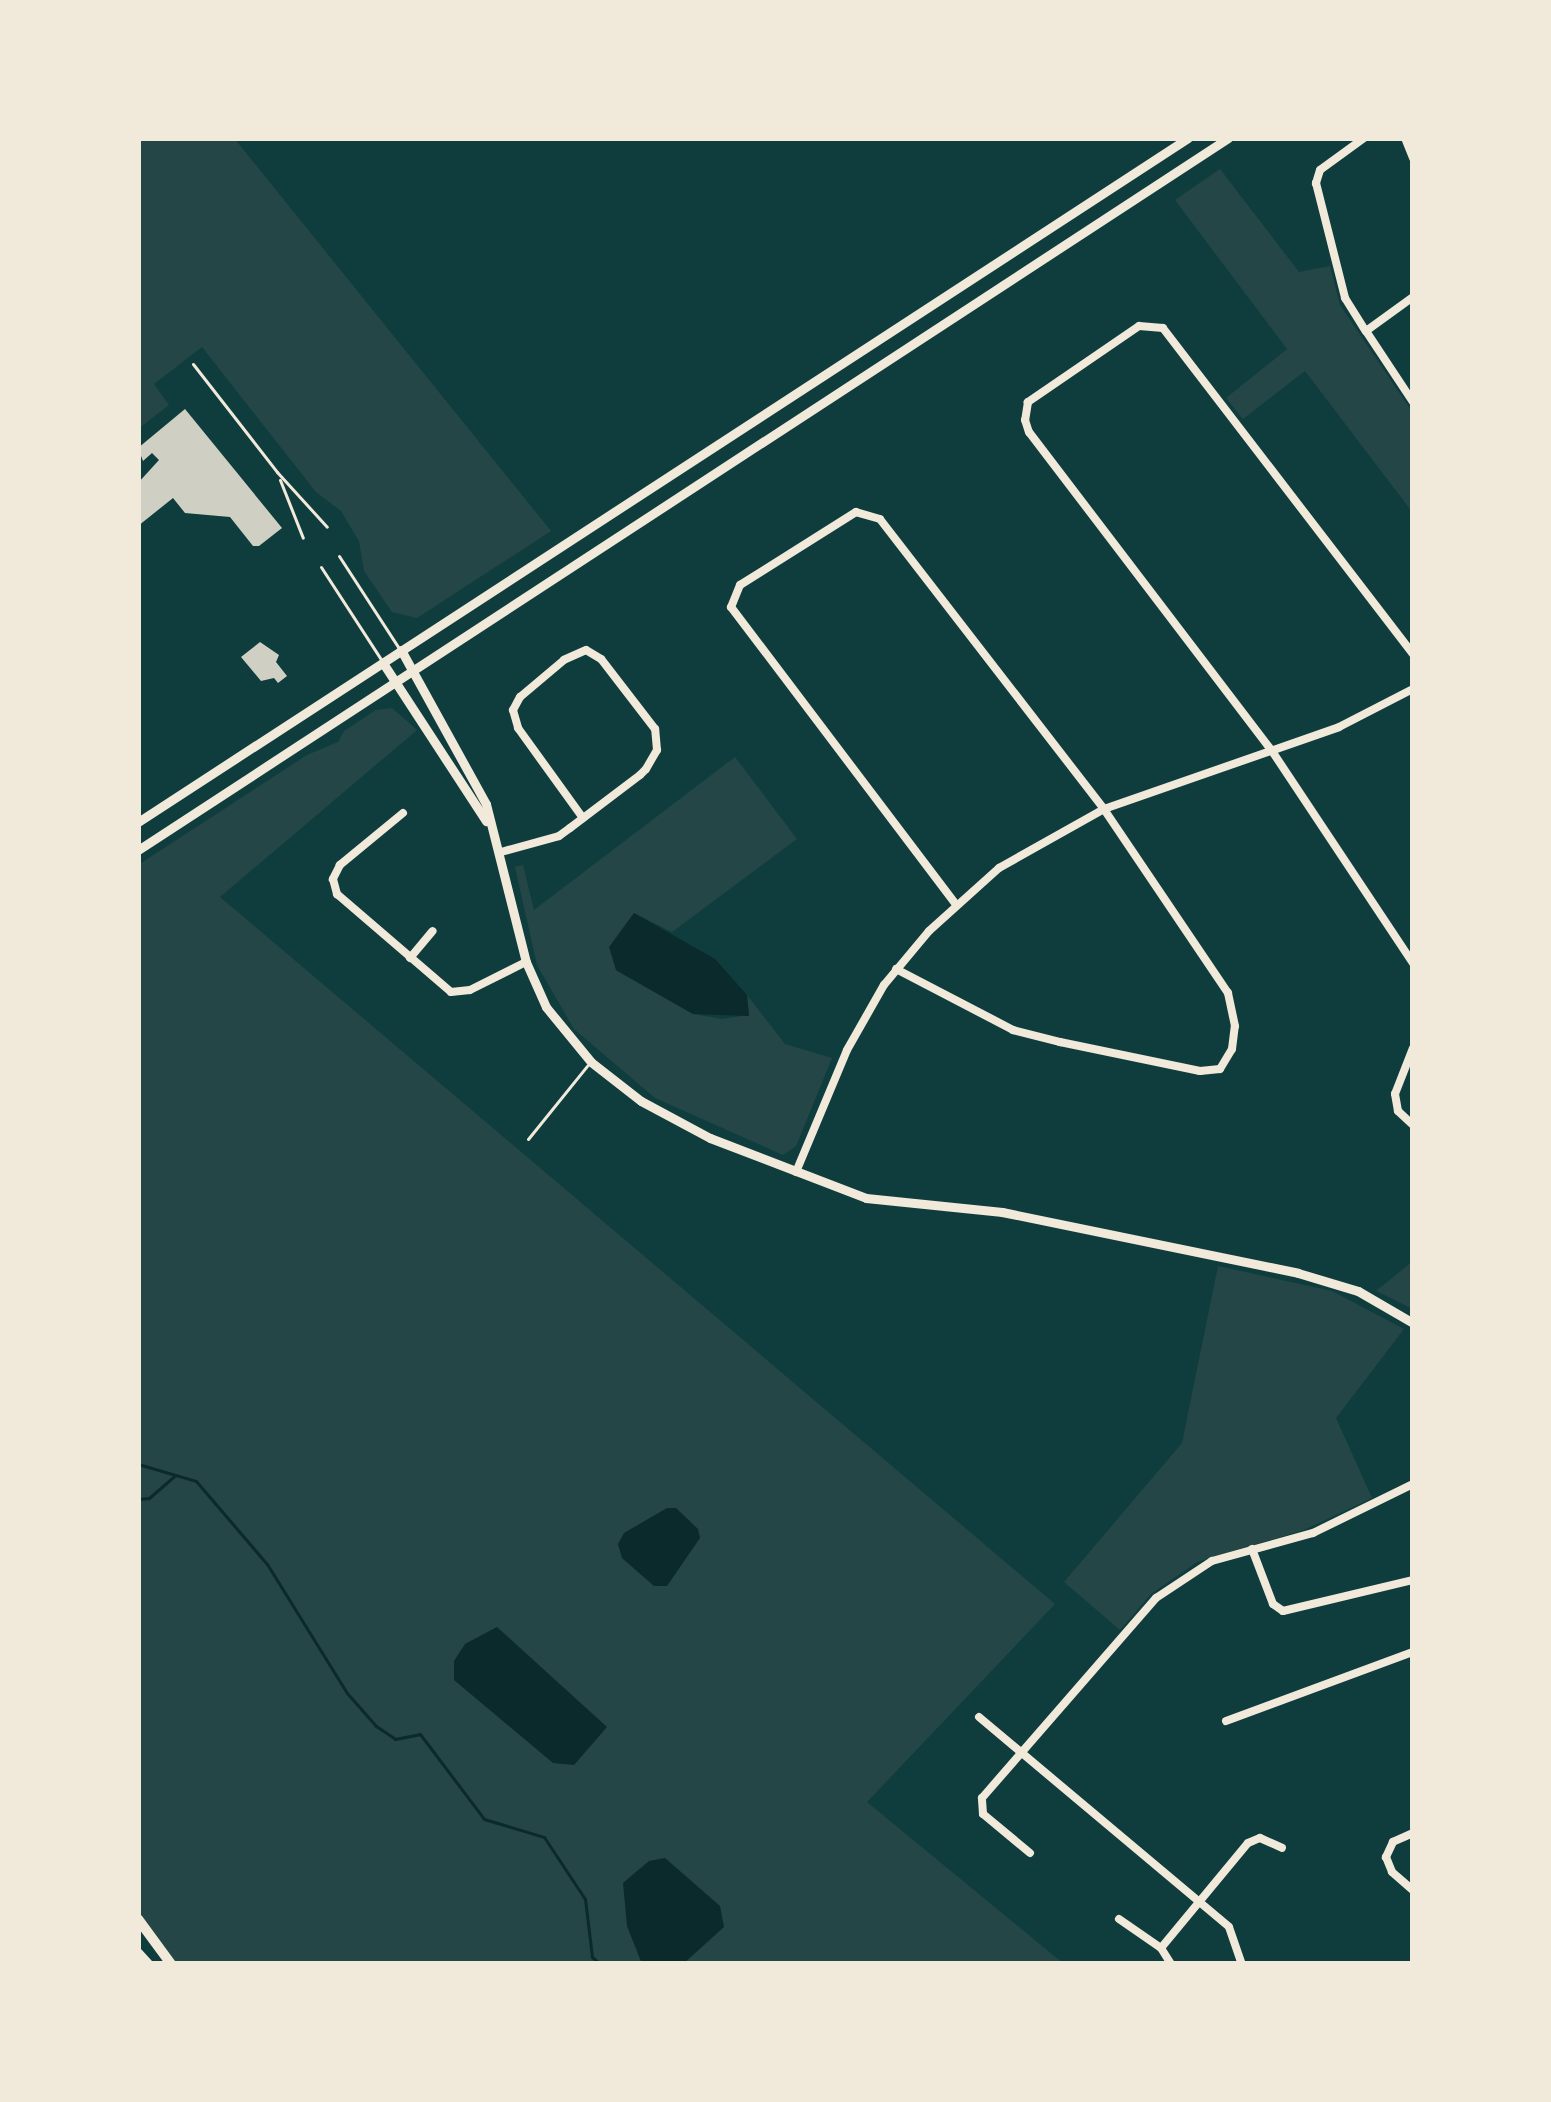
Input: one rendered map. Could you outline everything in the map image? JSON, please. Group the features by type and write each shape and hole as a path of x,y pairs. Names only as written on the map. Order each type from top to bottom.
{"main road":[{"path":"138,1918 171,1964"},
{"path":"138,1953 148,1964"}],"street":[{"path":"138,822 1188,138"},
{"path":"138,850 1228,138"},
{"path":"1364,138 1320,170 1316,183 1345,298 1413,402"},
{"path":"1405,138 1413,158"},
{"path":"1366,331 1413,297"},
{"path":"1413,654 1163,328 1139,326 1036,393 1024,414 1029,433 1272,751 1413,963"},
{"path":"896,969 1013,1030 1200,1071 1220,1069 1232,1049 1234,1005 1104,809 880,519 856,512 740,585 732,597 732,612 956,905"},
{"path":"401,650 486,804 526,962 550,1015 591,1062 652,1108 866,1198 1002,1212 1315,1277 1358,1292 1413,1323"},
{"path":"501,852 550,841 583,818 646,770 659,744 655,729 602,659 586,650 564,660 520,697 513,710 518,728 583,818"},
{"path":"383,662 493,830"},
{"path":"796,1172 847,1050 896,969 956,905 1024,851 1104,809 1357,720 1413,688"},
{"path":"403,813 340,865 332,879 344,902 445,988 459,992 526,962"},
{"path":"410,958 433,932"},
{"path":"1413,1048 1395,1094 1399,1112 1413,1125"},
{"path":"1030,1853 986,1817 981,1806 984,1794 1156,1598 1212,1561 1313,1533 1413,1484"},
{"path":"1252,1549 1273,1604 1283,1611 1413,1580"},
{"path":"1226,1721 1413,1652"},
{"path":"979,1717 1233,1931 1242,1964"},
{"path":"1413,1833 1393,1842 1387,1852 1392,1872 1413,1890"},
{"path":"1161,1948 1248,1843 1260,1838 1282,1848"},
{"path":"1119,1919 1161,1948 1171,1964"}],"lane":[{"path":"193,364 277,472 327,526"},
{"path":"277,472 303,538"},
{"path":"339,556 401,650"},
{"path":"321,566 383,662"},
{"path":"528,1139 591,1062"}],"shaded area":[{"path":"138,138 234,138 551,531 417,618 392,612 364,571 359,541 341,511 316,492 202,347 154,384 169,405 138,429"},
{"path":"1220,169 1299,272 1330,266 1340,305 1413,413 1413,513 1305,371 1243,419 1226,398 1287,349 1175,200"},
{"path":"392,708 417,730 220,897 1055,1604 867,1802 1064,1964 175,1964 138,1913 138,865 307,755 338,742 344,731 376,710"},
{"path":"735,757 797,839 672,932 634,913 617,971 693,1014 722,1019 749,1015 747,995 785,1044 832,1058 796,1146 783,1155 655,1098 574,1029 537,965 515,867 523,865 534,910"},
{"path":"634,913 715,959 747,995 749,1016 693,1014 616,970 609,947"},
{"path":"1413,1261 1413,1309 1376,1291"},
{"path":"1218,1266 1332,1291 1404,1329 1336,1418 1372,1498 1304,1530 1197,1562 1151,1594 1120,1630 1064,1582 1182,1443"},
{"path":"667,1508 676,1508 698,1529 700,1538 667,1586 654,1586 622,1558 618,1544 624,1533"},
{"path":"497,1627 607,1727 574,1765 553,1763 454,1680 454,1661 465,1644"},
{"path":"665,1858 720,1906 724,1927 683,1964 642,1964 627,1926 623,1883 649,1861"}],"building":[{"path":"185,409 282,528 259,546 253,546 230,517 185,513 173,498 138,526 138,483 159,460 152,453 143,461 138,448"},
{"path":"260,642 279,655 276,662 287,676 278,683 274,678 261,681 241,657"}],"waterway":[{"path":"138,1464 196,1481 267,1564 347,1693 376,1726 395,1739 420,1734 484,1819 544,1837 585,1899 592,1957 600,1964"},
{"path":"138,1499 149,1498 175,1475"}]}
